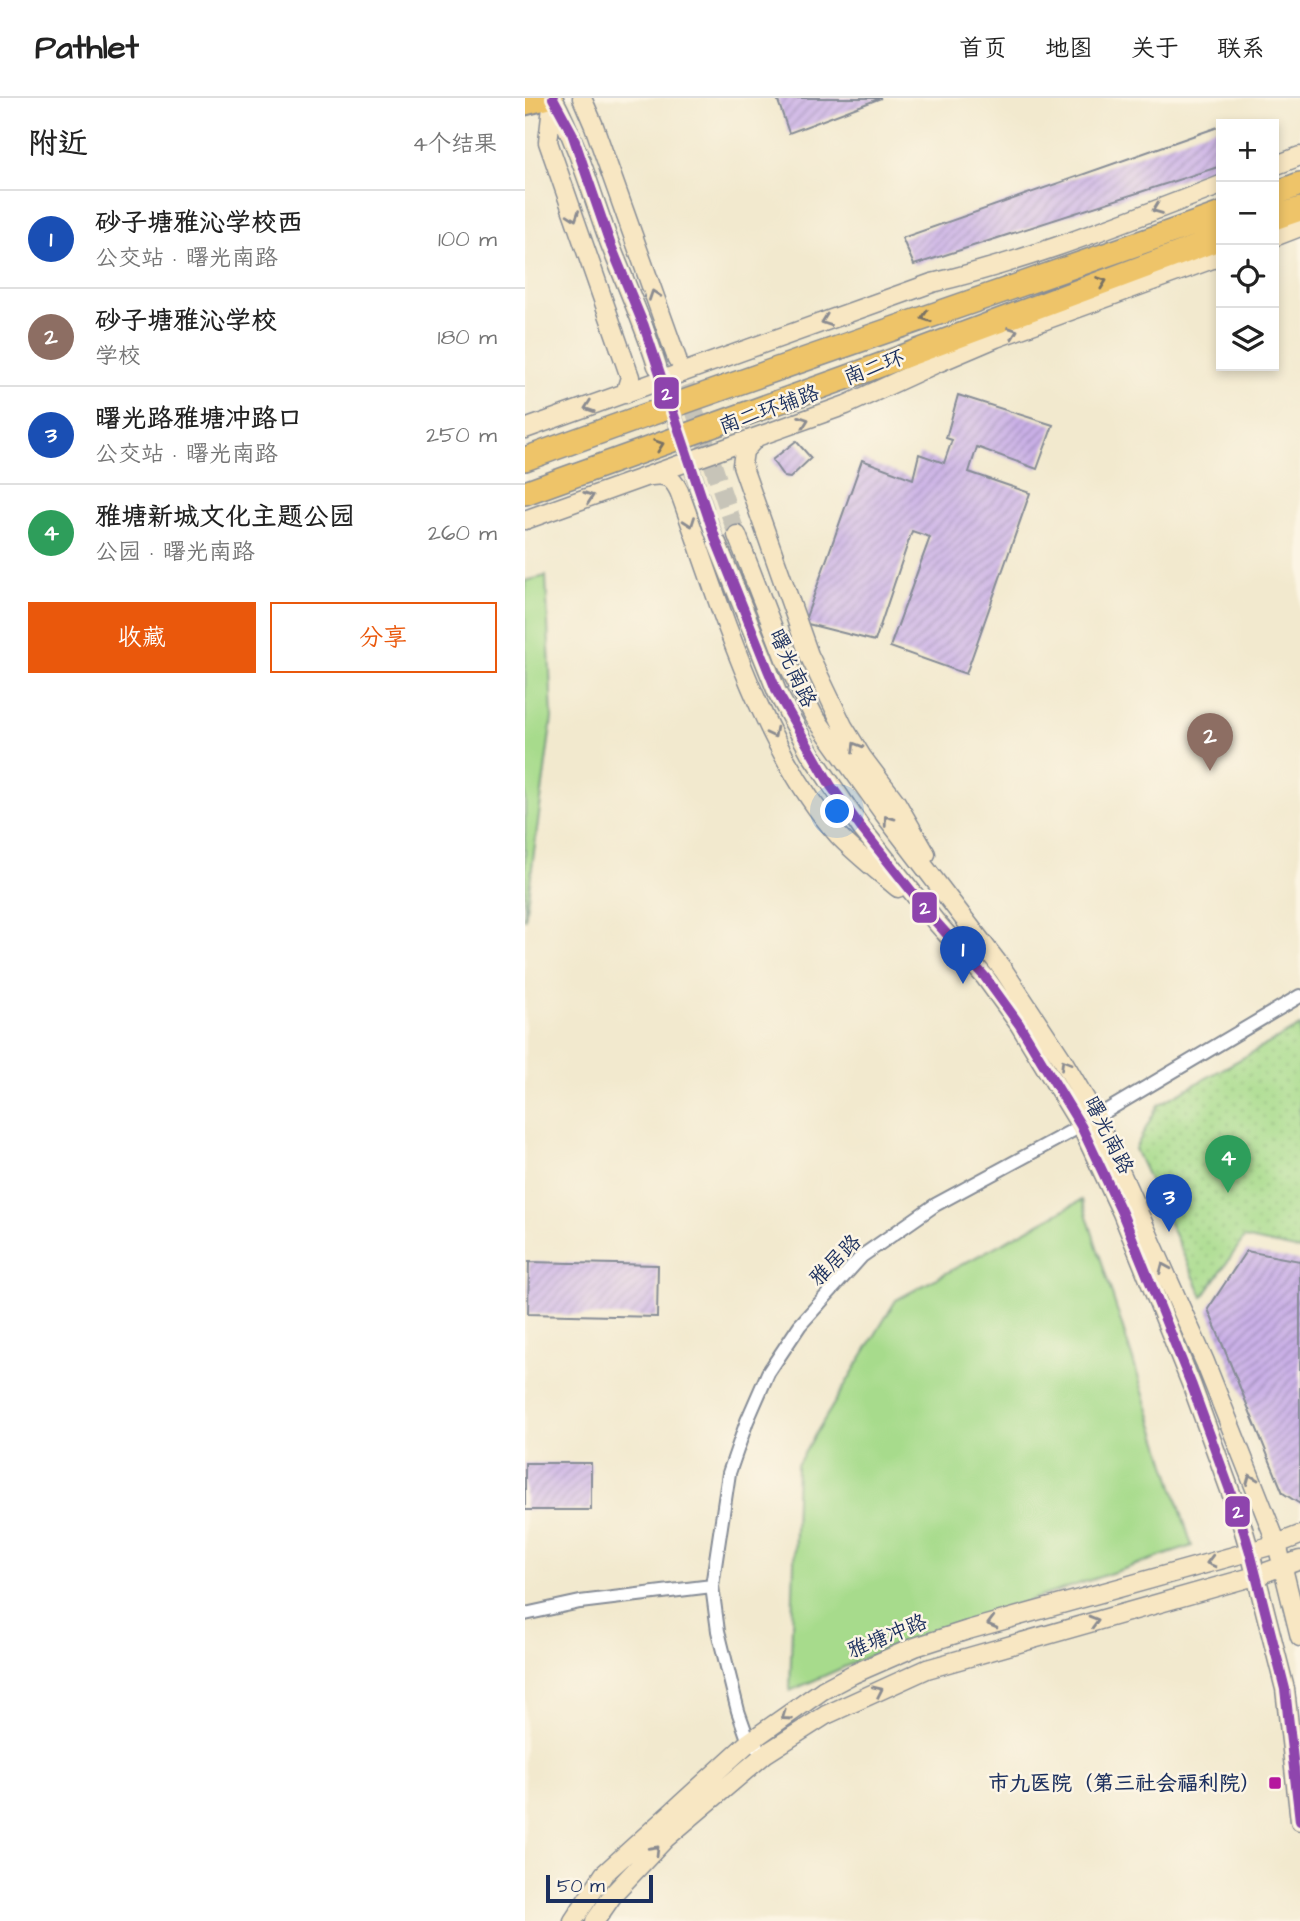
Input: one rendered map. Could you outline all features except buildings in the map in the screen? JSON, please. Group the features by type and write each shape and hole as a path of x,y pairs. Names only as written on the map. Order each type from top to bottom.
{"highway":[{"path":"1279,192 1300,184"},
{"path":"1279,216 1300,209"},
{"name":"南二环","path":"525,459 888,329 1027,284 1216,216"},
{"name":"南二环","path":"525,493 838,381 1216,240"}],"main road":[{"path":"525,105 553,98"},
{"path":"553,98 572,133 657,366"},
{"path":"553,98 548,142 627,385"},
{"path":"582,98 677,359"},
{"path":"1279,164 1300,156"},
{"path":"525,429 627,385 932,283 981,272 1048,250 1216,187"},
{"path":"1279,235 1300,227"},
{"name":"南二环辅路","path":"525,520 846,405 996,338 1216,258"},
{"path":"756,438 744,451 742,465 809,655 843,726 862,757 896,802 956,909"},
{"path":"651,475 670,478 679,491 746,674 801,783 839,836 936,922"},
{"name":"曙光南路","path":"737,535 785,660 814,716 884,814 1005,971 1038,1021 1205,1362 1277,1544 1300,1637"},
{"name":"曙光南路","path":"717,542 777,692 831,786 936,922 965,953 1006,1005 1088,1121 1192,1386 1239,1515 1285,1689 1300,1821"},
{"name":"雅塘冲路","path":"573,1921 604,1874 748,1742 823,1690 884,1659 915,1647 1250,1552 1300,1535"},
{"path":"595,1921 615,1892 665,1839 765,1754 826,1715 927,1669 1255,1576 1300,1560"}],"street":[{"name":"雅居路","path":"748,1742 723,1651 712,1586 729,1473 747,1421 768,1373 800,1325 862,1256 935,1205 1088,1121 1300,996"},
{"path":"525,1614 580,1602 712,1586"},
{"path":"748,1742 765,1754"}],"green space":[{"path":"546,576 552,718 525,920 525,581"},
{"path":"1300,1026 1300,1250 1244,1238 1203,1297 1135,1149 1158,1105"},
{"path":"1082,1200 1192,1546 885,1649 790,1691 797,1465 896,1300"}],"tunnel":[{"path":"677,360 737,535"},
{"path":"657,366 717,543"}],"transit line":[{"name":"2","path":"553,98 572,133 611,246 644,326 717,543 777,692 831,786 862,829 936,922 985,977 1019,1024 1081,1126 1122,1213 1192,1386 1250,1552 1285,1689 1300,1821"}],"place":[{"name":"砂子塘雅沁学校","path":"1210,771"},
{"name":"砂子塘雅沁学校西","path":"963,984"},
{"name":"雅塘新城文化主题公园","path":"1228,1193"},
{"name":"曙光路雅塘冲路口","path":"1169,1232"},
{"name":"市九医院（第三社会福利院）","path":"1275,1783"}]}
